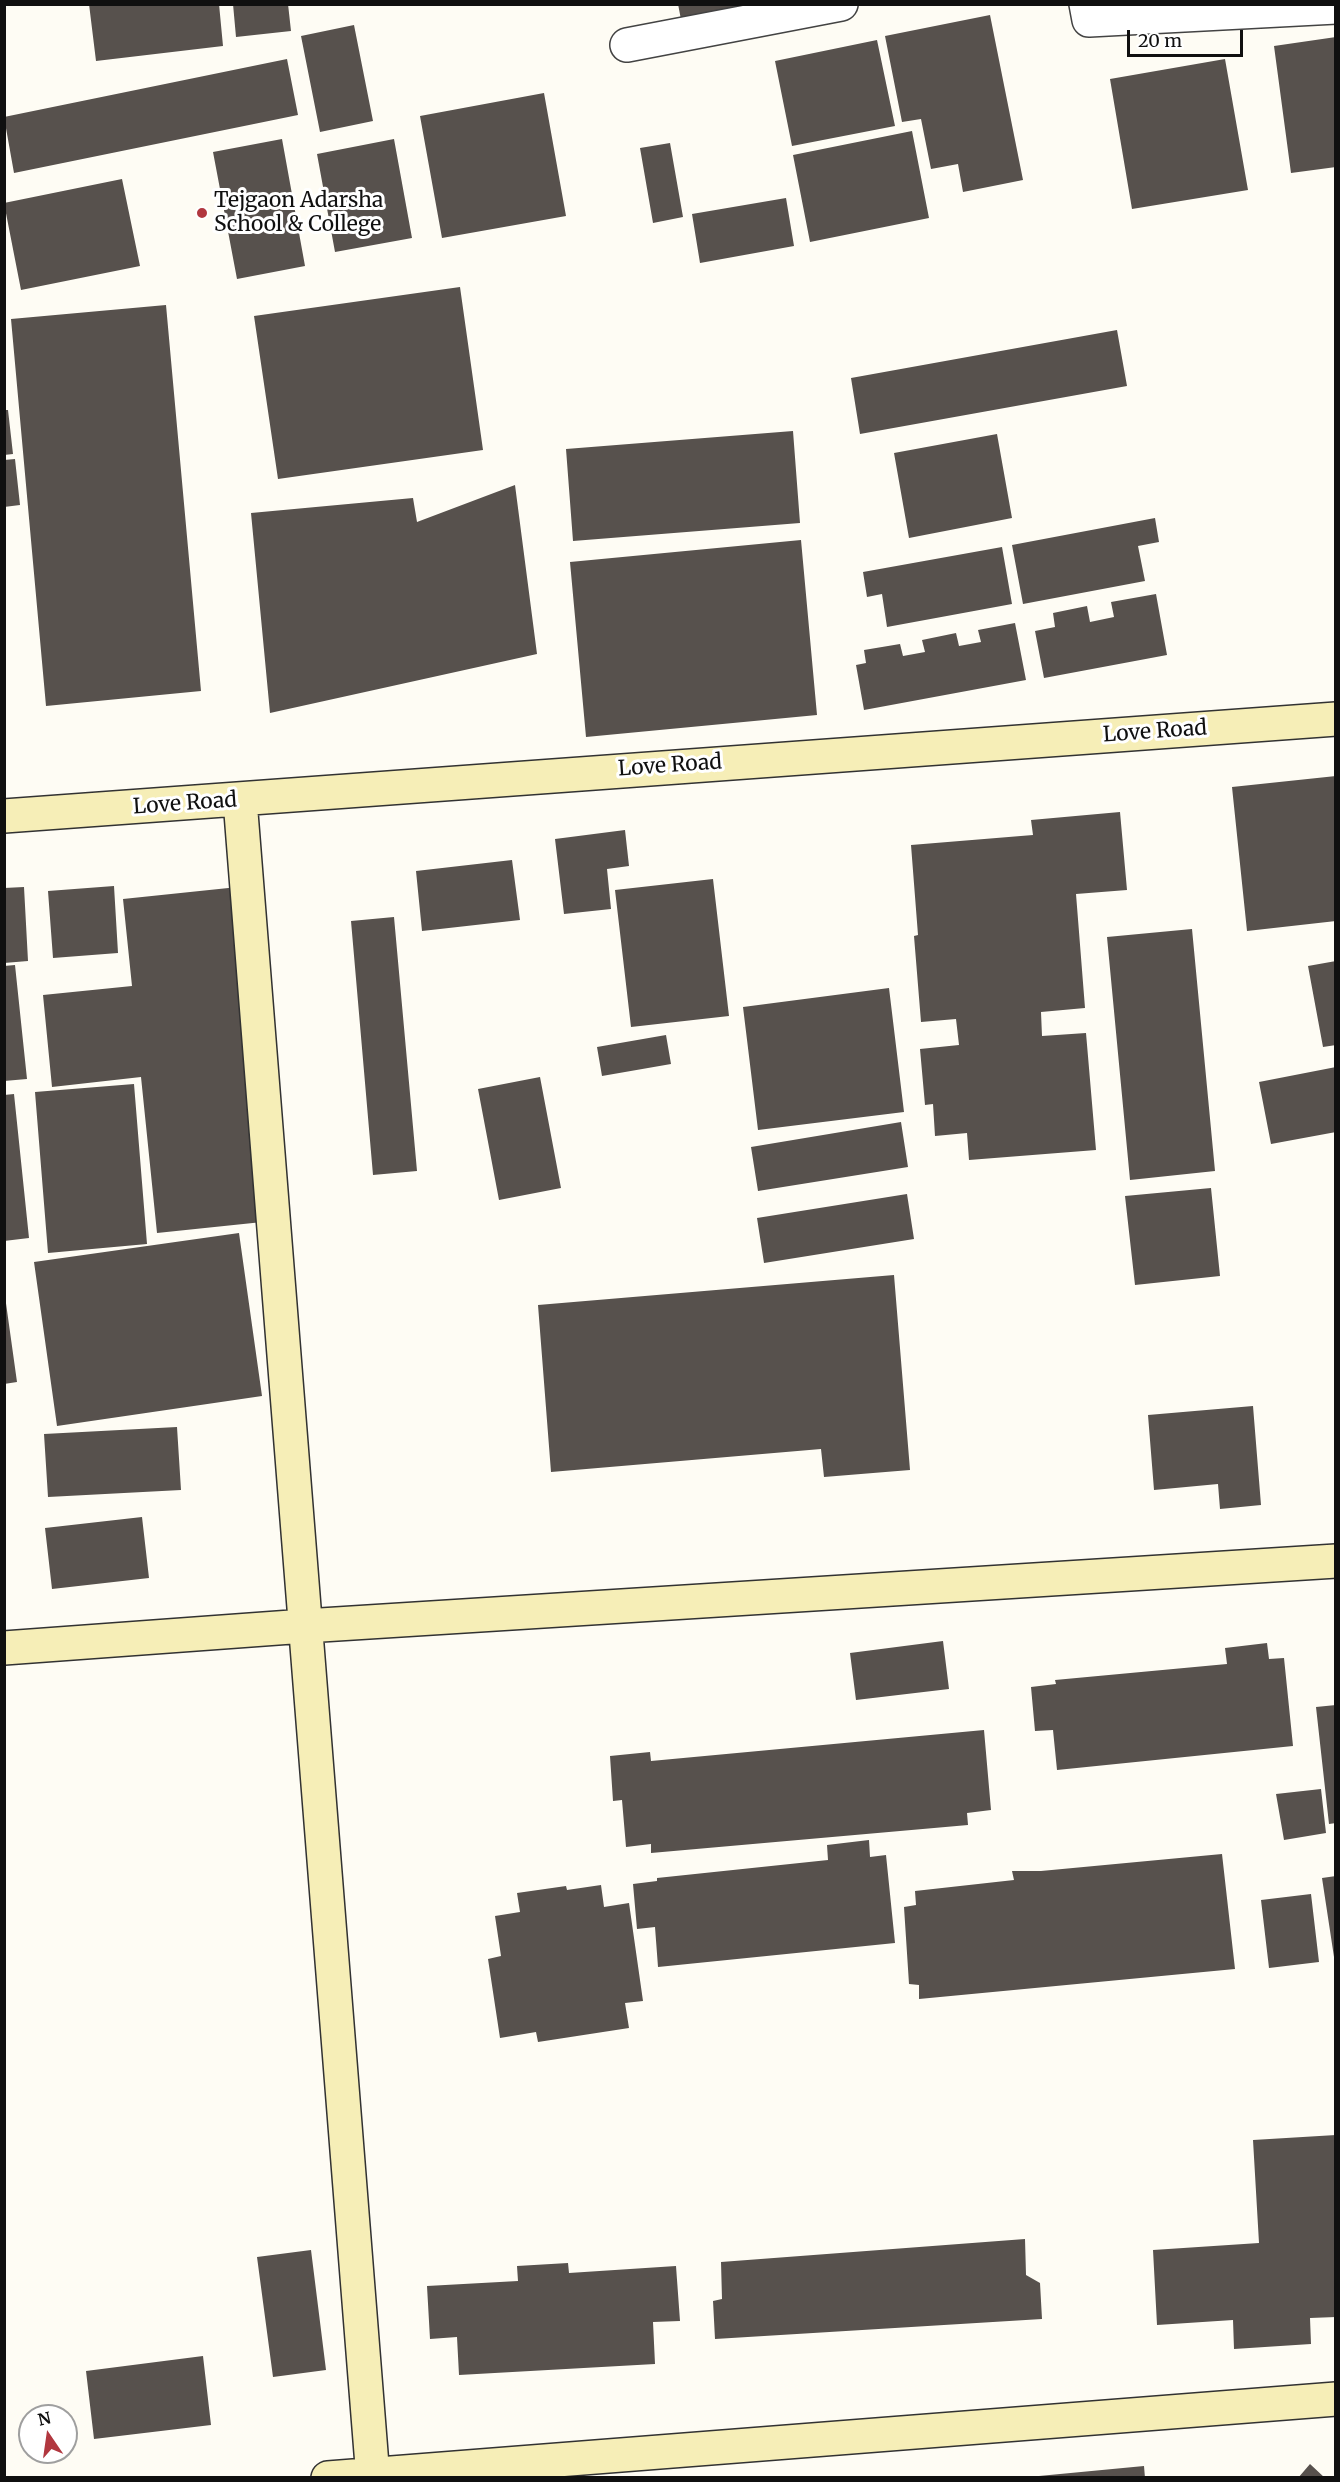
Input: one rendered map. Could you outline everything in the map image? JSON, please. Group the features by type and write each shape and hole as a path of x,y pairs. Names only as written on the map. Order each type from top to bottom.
{"street":[{"path":"627,45 841,4"},
{"path":"1086,4 1089,20 1335,8"},
{"name":"Love Road","path":"4,816 240,800 577,772 1335,719"},
{"path":"240,800 373,2476"},
{"path":"4,1648 305,1626 1335,1561"},
{"path":"328,2478 1335,2399"}],"building":[{"path":"89,4 219,4 223,46 96,61"},
{"path":"233,4 288,4 291,31 236,37"},
{"path":"678,4 805,4 683,30"},
{"path":"990,15 1023,180 963,192 958,164 931,169 921,119 902,122 885,36"},
{"path":"354,25 373,121 320,132 301,36"},
{"path":"1336,37 1336,167 1291,173 1274,46"},
{"path":"877,40 895,126 792,146 775,61"},
{"path":"287,59 298,115 14,173 4,117"},
{"path":"1225,59 1248,190 1132,209 1110,79"},
{"path":"544,93 566,216 442,238 420,116"},
{"path":"912,131 929,218 810,242 793,155"},
{"path":"282,139 305,266 237,279 213,152"},
{"path":"394,139 412,238 335,252 317,154"},
{"path":"670,143 683,217 653,223 640,148"},
{"path":"122,179 140,266 21,290 4,203"},
{"path":"786,198 794,246 700,263 692,214"},
{"path":"460,287 483,450 278,479 254,316"},
{"path":"166,305 201,691 46,706 11,319"},
{"path":"1117,330 1127,386 860,434 851,378"},
{"path":"4,410 8,410 13,454 4,455"},
{"path":"793,431 800,523 573,541 566,449"},
{"path":"997,434 1012,518 909,538 894,453"},
{"path":"15,459 20,505 4,507 4,460"},
{"path":"515,485 537,654 270,713 251,513 413,498 417,522"},
{"path":"1155,518 1159,542 1138,546 1145,581 1023,604 1012,545"},
{"path":"801,540 817,715 586,737 570,562"},
{"path":"1002,547 1012,604 887,627 882,594 867,597 863,572"},
{"path":"1156,594 1167,655 1044,678 1035,631 1055,627 1053,613 1087,606 1090,622 1114,617 1111,602"},
{"path":"1015,623 1026,680 864,710 856,665 866,663 864,650 900,644 903,656 925,652 922,640 956,633 959,646 981,642 978,630"},
{"path":"1336,776 1336,921 1247,931 1232,787"},
{"path":"1120,812 1127,890 1076,894 1085,1008 1041,1012 1042,1036 1086,1033 1096,1150 969,1160 967,1133 935,1136 933,1104 925,1105 920,1049 959,1045 956,1019 921,1022 914,936 918,935 911,845 1033,835 1031,820"},
{"path":"625,830 629,866 607,869 611,909 564,914 555,839"},
{"path":"512,860 520,920 422,931 416,871"},
{"path":"713,879 729,1016 631,1027 615,890"},
{"path":"114,886 118,953 53,958 48,891"},
{"path":"24,887 28,961 4,963 4,888"},
{"path":"238,887 272,1221 157,1233 141,1077 52,1087 43,995 132,986 123,899"},
{"path":"394,917 417,1171 373,1175 351,921"},
{"path":"1192,929 1215,1171 1130,1180 1107,937"},
{"path":"1336,961 1336,1045 1323,1047 1308,966"},
{"path":"15,965 27,1079 4,1081 4,966"},
{"path":"889,988 904,1112 758,1130 743,1007"},
{"path":"666,1035 671,1064 602,1076 597,1047"},
{"path":"1336,1067 1336,1132 1271,1144 1259,1082"},
{"path":"540,1077 561,1188 499,1200 478,1089"},
{"path":"134,1084 147,1244 48,1253 35,1092"},
{"path":"14,1094 29,1238 4,1241 4,1095"},
{"path":"901,1122 908,1167 758,1191 751,1147"},
{"path":"1211,1188 1220,1276 1135,1285 1125,1196"},
{"path":"907,1194 914,1239 764,1263 757,1218"},
{"path":"239,1233 262,1396 57,1426 34,1262"},
{"path":"894,1275 910,1470 824,1477 821,1449 551,1472 538,1305"},
{"path":"4,1289 17,1382 4,1384"},
{"path":"1253,1406 1261,1505 1220,1509 1218,1484 1154,1490 1148,1415"},
{"path":"177,1427 181,1490 48,1497 44,1434"},
{"path":"142,1517 149,1578 52,1589 45,1528"},
{"path":"943,1641 949,1689 856,1700 850,1653"},
{"path":"1267,1643 1269,1659 1284,1658 1293,1746 1057,1770 1053,1730 1035,1731 1031,1687 1056,1684 1055,1680 1227,1664 1225,1648"},
{"path":"1336,1705 1336,1823 1329,1824 1316,1707"},
{"path":"984,1730 991,1810 967,1813 968,1825 651,1853 651,1844 626,1847 622,1800 613,1801 610,1756 650,1752 651,1761"},
{"path":"1321,1789 1326,1833 1284,1840 1276,1794"},
{"path":"869,1840 870,1857 886,1855 895,1943 658,1967 655,1927 637,1929 633,1884 657,1881 657,1878 828,1860 827,1845"},
{"path":"1222,1854 1235,1969 919,1999 919,1985 909,1984 904,1907 916,1905 915,1891 1014,1880 1012,1871 1041,1871"},
{"path":"1336,1876 1336,1957 1334,1957 1322,1878"},
{"path":"601,1885 604,1907 629,1903 643,2001 625,2003 629,2028 538,2042 536,2032 500,2038 488,1959 501,1956 495,1916 520,1912 517,1893 566,1886 567,1890"},
{"path":"1311,1894 1319,1962 1269,1968 1261,1900"},
{"path":"1336,2135 1336,2317 1310,2318 1311,2344 1234,2349 1233,2320 1157,2325 1153,2250 1259,2243 1253,2140"},
{"path":"1025,2239 1026,2275 1040,2283 1042,2319 715,2339 713,2301 722,2299 721,2262"},
{"path":"311,2250 326,2370 273,2377 257,2257"},
{"path":"568,2263 569,2273 676,2266 680,2321 653,2322 655,2364 459,2375 457,2337 430,2339 427,2286 518,2281 517,2266"},
{"path":"203,2356 211,2425 94,2439 86,2371"},
{"path":"1310,2464 1325,2478 1298,2478"},
{"path":"1144,2466 1145,2478 1039,2478 1039,2476"}],"place":[{"name":"Tejgaon Adarsha School & College","path":"202,213"}]}
